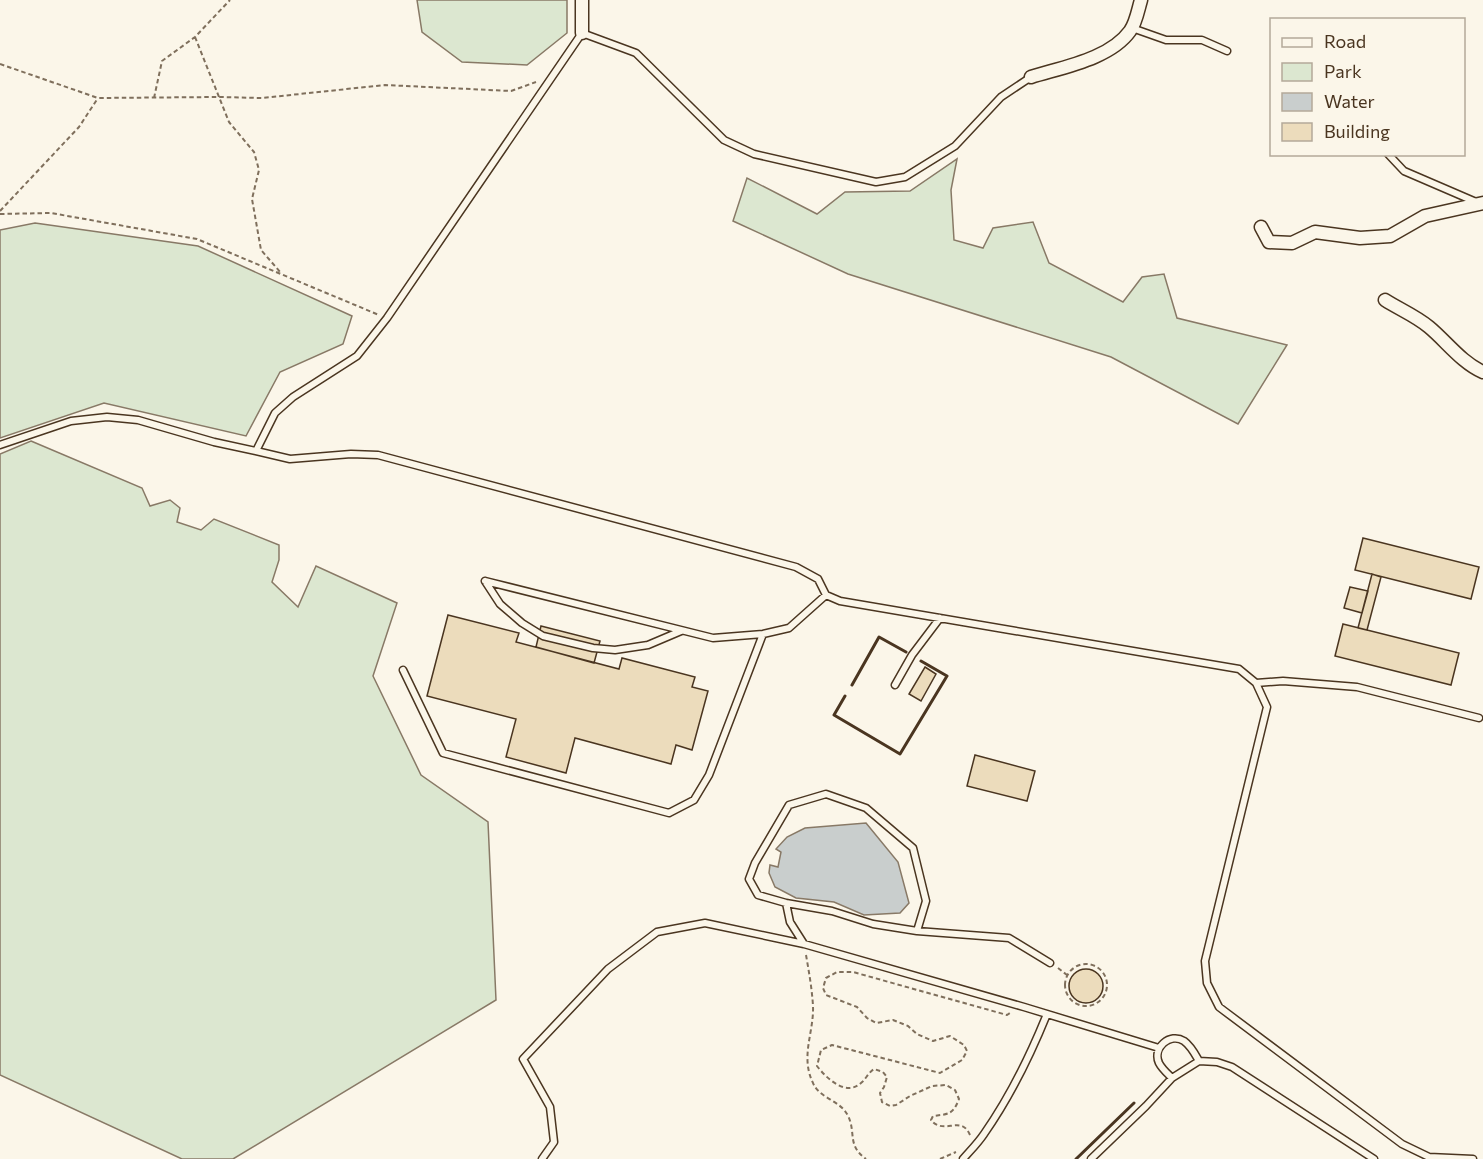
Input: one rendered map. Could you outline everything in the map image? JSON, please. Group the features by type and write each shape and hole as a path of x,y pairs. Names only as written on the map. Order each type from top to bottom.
{"street":[{"path":"582,0 582,33"},
{"path":"1031,77 1094,57 1122,40 1132,28 1141,0"},
{"path":"1261,227 1269,242 1292,243 1315,232 1360,238 1390,236 1425,216 1481,204"},
{"path":"1385,300 1427,326 1483,372"}],"lane":[{"path":"1132,28 1166,39 1202,40 1227,51"},
{"path":"256,452 275,413 293,397 357,356 387,318 582,33 636,53 724,140 754,154 876,182 905,177 956,146 1001,97 1031,77"},
{"path":"1390,156 1404,171 1481,204"},
{"path":"0,445 71,421 107,417 138,420 290,459 351,454 378,455 796,567 818,579 826,595 840,601 1239,669 1256,683 1267,707 1205,960 1207,983 1219,1007 1402,1144 1429,1157 1473,1159"},
{"path":"682,630 648,645 615,650 583,646 543,636 522,623 500,604 485,581 659,624 713,638 763,634 789,628 826,595"},
{"path":"895,685 912,656 940,618"},
{"path":"403,670 443,753 669,813 694,800 709,774 763,634"},
{"path":"1256,683 1282,681 1357,687 1479,718"},
{"path":"917,931 926,901 913,848 866,808 826,794 789,805 755,863 749,879 758,895 786,903 832,911 873,924 917,931 1009,938 1050,963"},
{"path":"786,903 790,922 804,944"},
{"path":"542,1159 554,1142 550,1107 523,1059 608,969 657,932 705,923 804,944 1159,1048"},
{"path":"963,1159 984,1135 1012,1091 1047,1014"},
{"path":"1172,1078 1159,1062 1159,1048 1165,1042 1173,1038 1183,1040 1190,1046 1199,1061"},
{"path":"1091,1159 1172,1078 1199,1061 1217,1062 1232,1067 1374,1159"}],"path":[{"path":"154,98 162,61 195,37 230,0"},
{"path":"195,37 229,122 254,152 258,170 252,199 261,250 283,275"},
{"path":"0,64 98,98 262,98 385,85 511,91 553,76"},
{"path":"0,213 79,126 98,98"},
{"path":"0,213 51,213 197,239 387,318"},
{"path":"804,944 813,1007 806,1060 813,1085 822,1095 837,1103 847,1115 855,1150 866,1159"},
{"path":"1091,964 1103,972 1108,984 1107,991 1099,1003 1085,1007 1078,1006 1067,996 1065,982 1072,969 1091,964"},
{"path":"971,1138 964,1126 943,1128 935,1126 931,1120 933,1116 949,1114 959,1099 955,1090 946,1085 932,1086 890,1106 882,1101 880,1093 887,1077 883,1072 874,1070 856,1087 833,1083 825,1077 817,1066 821,1050 832,1045 940,1073 962,1060 967,1051 964,1045 950,1036 933,1041 893,1020 876,1023 867,1018 857,1007 826,995 823,988 826,978 837,972 853,972 1007,1015 1024,1007"},
{"path":"940,1159 962,1149"}],"green space":[{"path":"417,0 567,0 567,33 527,65 462,62 422,32"},
{"path":"957,159 951,190 954,240 983,248 993,228 1033,222 1049,263 1123,302 1142,277 1164,274 1177,318 1287,345 1238,424 1111,357 848,274 733,221 747,178 817,214 845,192 910,191"},
{"path":"35,223 198,246 352,316 343,344 280,372 246,436 104,403 0,438 0,230"},
{"path":"31,441 142,488 150,506 170,500 180,508 177,522 201,530 214,519 279,545 279,560 272,582 298,607 316,566 397,603 373,676 421,775 488,822 496,1000 233,1159 182,1159 0,1075 0,454"}],"water":[{"path":"866,823 898,862 909,903 900,913 864,915 834,902 796,898 775,887 769,873 770,865 778,867 781,852 776,849 787,837 805,828"}],"building":[{"path":"1363,538 1479,567 1471,599 1355,570"},
{"path":"1372,574 1381,577 1367,630 1358,628"},
{"path":"1350,587 1368,591 1362,613 1344,608"},
{"path":"448,615 519,633 516,642 619,669 622,658 695,677 692,687 708,691 692,750 676,745 671,764 575,738 566,773 506,757 516,719 427,696"},
{"path":"1343,624 1459,653 1451,685 1335,656"},
{"path":"541,626 600,641 594,663 536,647"},
{"path":"925,667 936,674 921,701 909,694"},
{"path":"975,755 1035,771 1027,801 967,786"},
{"path":"1086,969 1098,974 1103,986 1098,998 1086,1003 1074,998 1069,986 1074,974"}],"wall":[{"path":"852,685 879,637 906,652"},
{"path":"845,696 834,715 900,754 947,676 921,661"},
{"path":"1076,1159 1134,1103"}]}
